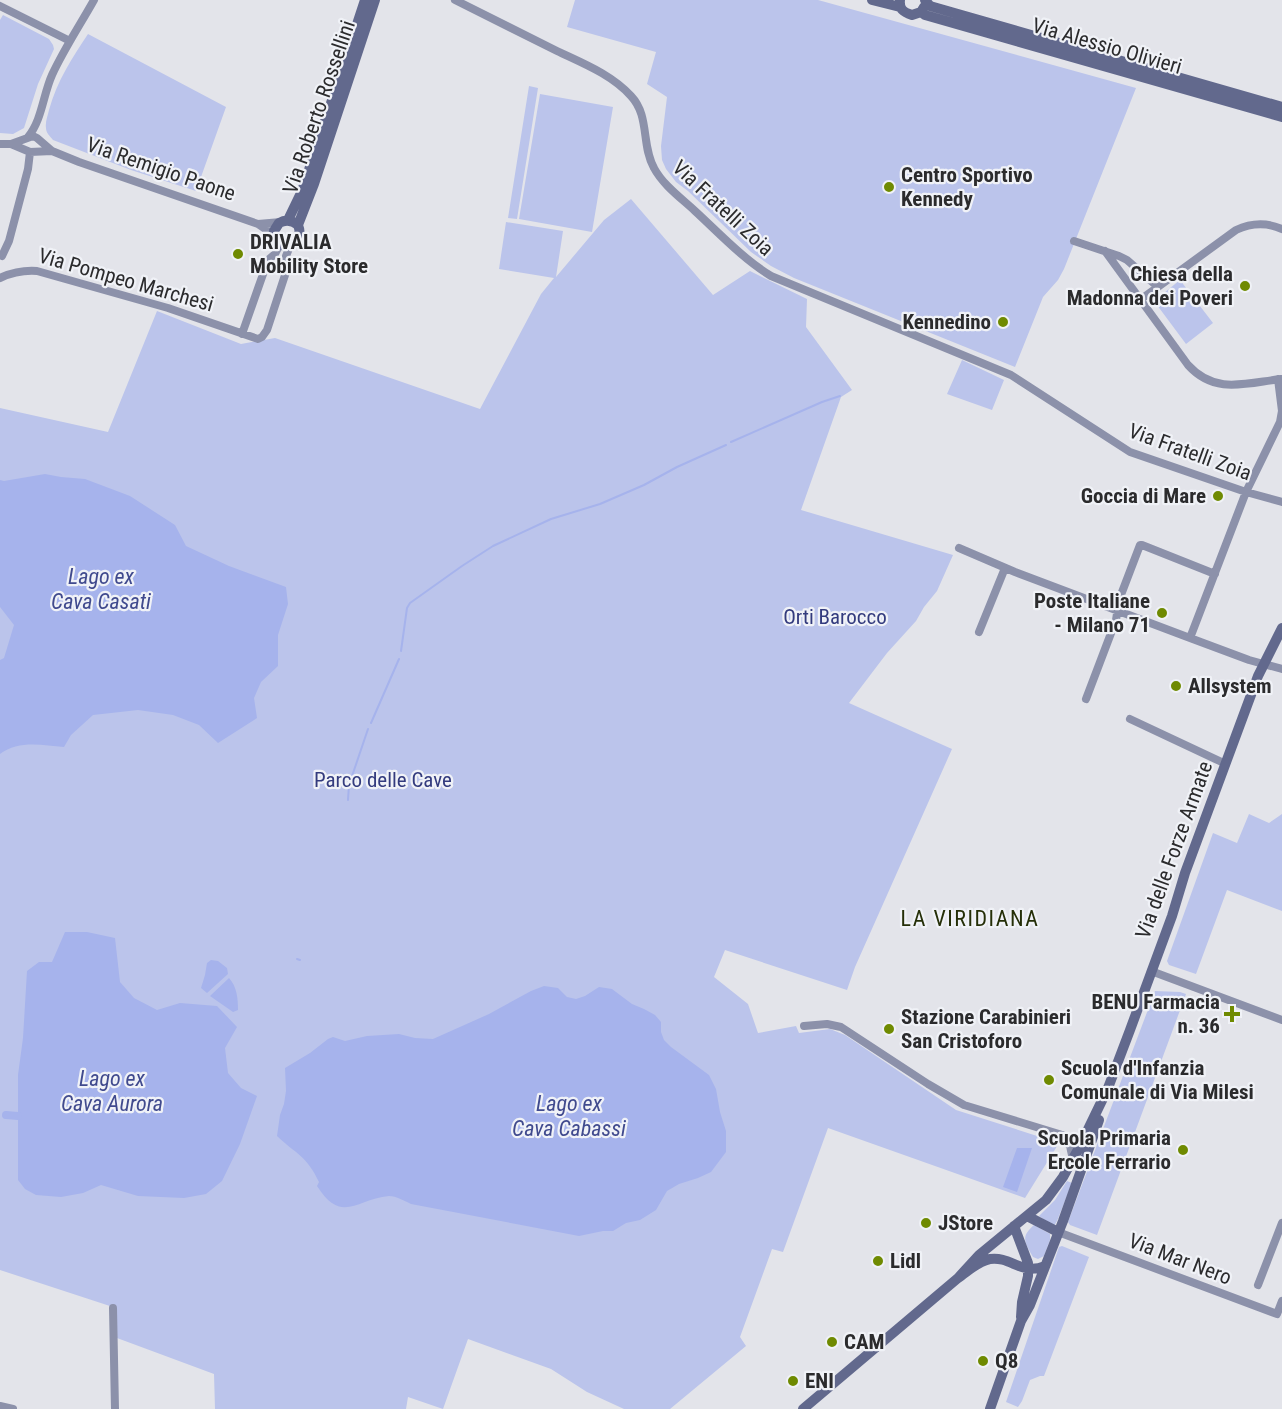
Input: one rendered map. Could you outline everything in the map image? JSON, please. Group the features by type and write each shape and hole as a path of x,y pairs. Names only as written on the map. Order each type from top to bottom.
{"street":[{"path":"30,151 23,144 32,138 52,75 94,0"},
{"name":"Via Roberto Rossellini","path":"289,222 302,192 365,0"},
{"name":"Via Roberto Rossellini","path":"289,222 314,184 375,0"},
{"name":"Via Fratelli Zoia","path":"455,0 599,72 623,88 639,105 648,150 659,175 746,258 771,276 1011,375 1130,453 1282,502"},
{"path":"872,0 900,4"},
{"name":"Via Alessio Olivieri","path":"900,4 904,12 912,15 916,15 924,4"},
{"name":"Via Alessio Olivieri","path":"924,4 1282,107"},
{"name":"Via Alessio Olivieri","path":"924,4 925,15 1282,117"},
{"path":"0,6 70,41"},
{"path":"30,151 40,146 32,138"},
{"path":"0,144 11,144 32,138 52,151"},
{"path":"11,144 30,151 52,151"},
{"path":"2,256 9,241 28,169 30,151"},
{"name":"Via Remigio Paone","path":"52,151 258,224 281,242"},
{"path":"242,334 268,261 275,254 281,242 275,229 289,222"},
{"name":"Via Roberto Rossellini","path":"281,242 296,243 299,238 300,231 289,222"},
{"name":"Via Remigio Paone","path":"258,224 289,222"},
{"path":"1140,300 1236,230 1257,224 1282,229"},
{"path":"1074,241 1127,260 1158,287"},
{"name":"Via Pompeo Marchesi","path":"0,278 22,270 37,271 168,308 258,339 266,333 287,269 286,256 281,242"},
{"path":"1104,251 1188,365 1200,377 1226,386 1280,379 1281,417 1246,492 1191,638"},
{"path":"1118,268 1127,260"},
{"path":"1086,699 1116,620 1117,610 1140,545 1215,574"},
{"path":"959,548 1005,568 1249,660 1282,669"},
{"path":"979,632 1005,568"},
{"name":"Via delle Forze Armate","path":"958,1278 979,1255 1040,1206 1054,1190 1080,1146 1108,1088 1264,663 1282,628"},
{"path":"1130,719 1226,764"},
{"path":"1151,971 1282,1020"},
{"path":"804,1026 827,1024 841,1027 964,1105 1068,1137 1080,1146 1082,1155 1077,1167 1078,1179"},
{"name":"Via delle Forze Armate","path":"803,1409 958,1278 982,1262 989,1259 1003,1261 1029,1269 1045,1266 1078,1179 1108,1088"},
{"path":"1059,1134 1070,1146 1073,1160"},
{"path":"1027,1216 1058,1232"},
{"path":"1258,1285 1282,1223"},
{"path":"1014,1226 1029,1269 1022,1302 1021,1321"},
{"name":"Via Mar Nero","path":"1058,1232 1277,1314 1282,1301"},
{"path":"990,1409 1021,1321 1030,1305 1045,1266"},
{"path":"113,1308 115,1409"},
{"path":"0,1406 13,1409"}],"green space":[{"name":"Centro Sportivo Kennedy","path":"575,0 818,0 1136,88 1064,269 1058,280 1043,297 1015,367 794,278 751,252 676,182 666,169 662,160 661,146 667,97 647,84 656,52 567,27"},
{"path":"3,15 49,39 54,49 38,84 24,128 13,134 0,133 0,20"},
{"path":"88,34 226,107 196,191 131,170 53,140 48,134 46,121 56,89"},
{"path":"529,86 538,88 517,219 508,218"},
{"path":"540,94 613,107 592,232 519,219"},
{"name":"Parco delle Cave","path":"631,199 713,295 750,271 807,299 806,327 852,390 841,397 801,510 953,555 937,591 916,621 887,653 849,703 952,749 855,967 847,990 725,950 714,977 748,1004 758,1033 796,1026 799,1033 830,1029 845,1035 956,1110 1059,1143 1025,1198 828,1128 783,1252 772,1249 740,1337 746,1346 670,1409 624,1409 587,1392 551,1369 468,1339 443,1409 408,1397 406,1409 215,1409 214,1374 117,1338 116,1308 0,1270 0,408 108,432 157,311 241,344 275,338 480,409 541,294 554,278 499,269 506,222 563,231 556,277 604,220"},
{"path":"1180,280 1213,323 1186,344 1154,301"},
{"path":"962,360 1004,380 992,410 947,394"},
{"path":"1249,814 1269,823 1282,814 1282,911 1227,890 1196,974 1169,965 1167,961 1213,833 1237,843"},
{"path":"1155,991 1186,994 1097,1235 1070,1225 1068,1222"},
{"path":"1067,1181 1072,1183 1054,1226 1039,1216 1055,1200"},
{"path":"1034,1225 1050,1234 1044,1256 1038,1259 1033,1257 1025,1240 1027,1233"},
{"path":"1062,1246 1089,1257 1044,1376 1030,1380 1018,1407 1006,1402 1059,1247"}],"water":[{"name":"Lago ex Cava Casati","path":"45,474 85,479 130,496 175,525 186,546 229,566 286,587 288,604 278,635 278,666 261,682 254,698 257,718 218,743 199,725 173,715 138,710 93,715 71,735 64,747 22,745 0,754 0,660 4,658 14,625 0,607 0,480"},
{"name":"Lago ex Cava Aurora","path":"65,932 87,932 115,938 120,982 134,998 157,1010 180,1003 217,1006 237,1027 225,1048 228,1073 241,1088 257,1096 240,1144 222,1181 206,1194 184,1198 138,1196 101,1185 83,1193 61,1197 36,1195 25,1189 18,1180 18,1075 27,971 39,962 52,962"},
{"path":"211,960 218,961 227,968 228,974 207,993 201,988 207,963"},
{"path":"229,978 234,985 237,997 238,1010 233,1012 210,996"},
{"name":"Lago ex Cava Cabassi","path":"544,986 558,988 567,997 576,999 599,987 612,989 632,1004 655,1015 661,1022 664,1040 709,1075 716,1089 726,1131 726,1152 711,1172 667,1191 656,1210 640,1220 626,1223 613,1231 579,1236 411,1204 392,1196 342,1207 326,1198 317,1186 319,1182 310,1166 277,1136 286,1091 285,1068 328,1039 333,1037 345,1041 367,1036 399,1034 433,1039"},
{"path":"1017,1148 1032,1148 1017,1192 1003,1187"}],"waterway":[{"path":"731,442 840,396"},
{"path":"401,651 407,608 410,603 493,546 551,519 600,504 644,485 726,445"},
{"path":"371,723 399,659"},
{"path":"348,800 349,785 368,729"},
{"path":"6,1115 18,1116"}],"place":[{"name":"Centro Sportivo Kennedy","path":"889,187"},
{"name":"DRIVALIA Mobility Store","path":"238,254"},
{"name":"Chiesa della Madonna dei Poveri","path":"1245,286"},
{"name":"Kennedino","path":"1003,322"},
{"name":"Goccia di Mare","path":"1218,496"},
{"name":"Poste Italiane - Milano 71","path":"1162,613"},
{"name":"Allsystem","path":"1176,686"},
{"name":"BENU Farmacia n. 36","path":"1232,1014"},
{"name":"Stazione Carabinieri San Cristoforo","path":"889,1029"},
{"name":"Scuola d'Infanzia Comunale di Via Milesi","path":"1049,1080"},
{"name":"Scuola Primaria Ercole Ferrario","path":"1183,1150"},
{"name":"JStore","path":"926,1223"},
{"name":"Lidl","path":"878,1261"},
{"name":"CAM","path":"832,1342"},
{"name":"Q8","path":"983,1361"},
{"name":"ENI","path":"793,1381"}],"district":[{"name":"LA VIRIDIANA","path":"970,918"}],"park label":[{"name":"Orti Barocco","path":"835,617"}]}
